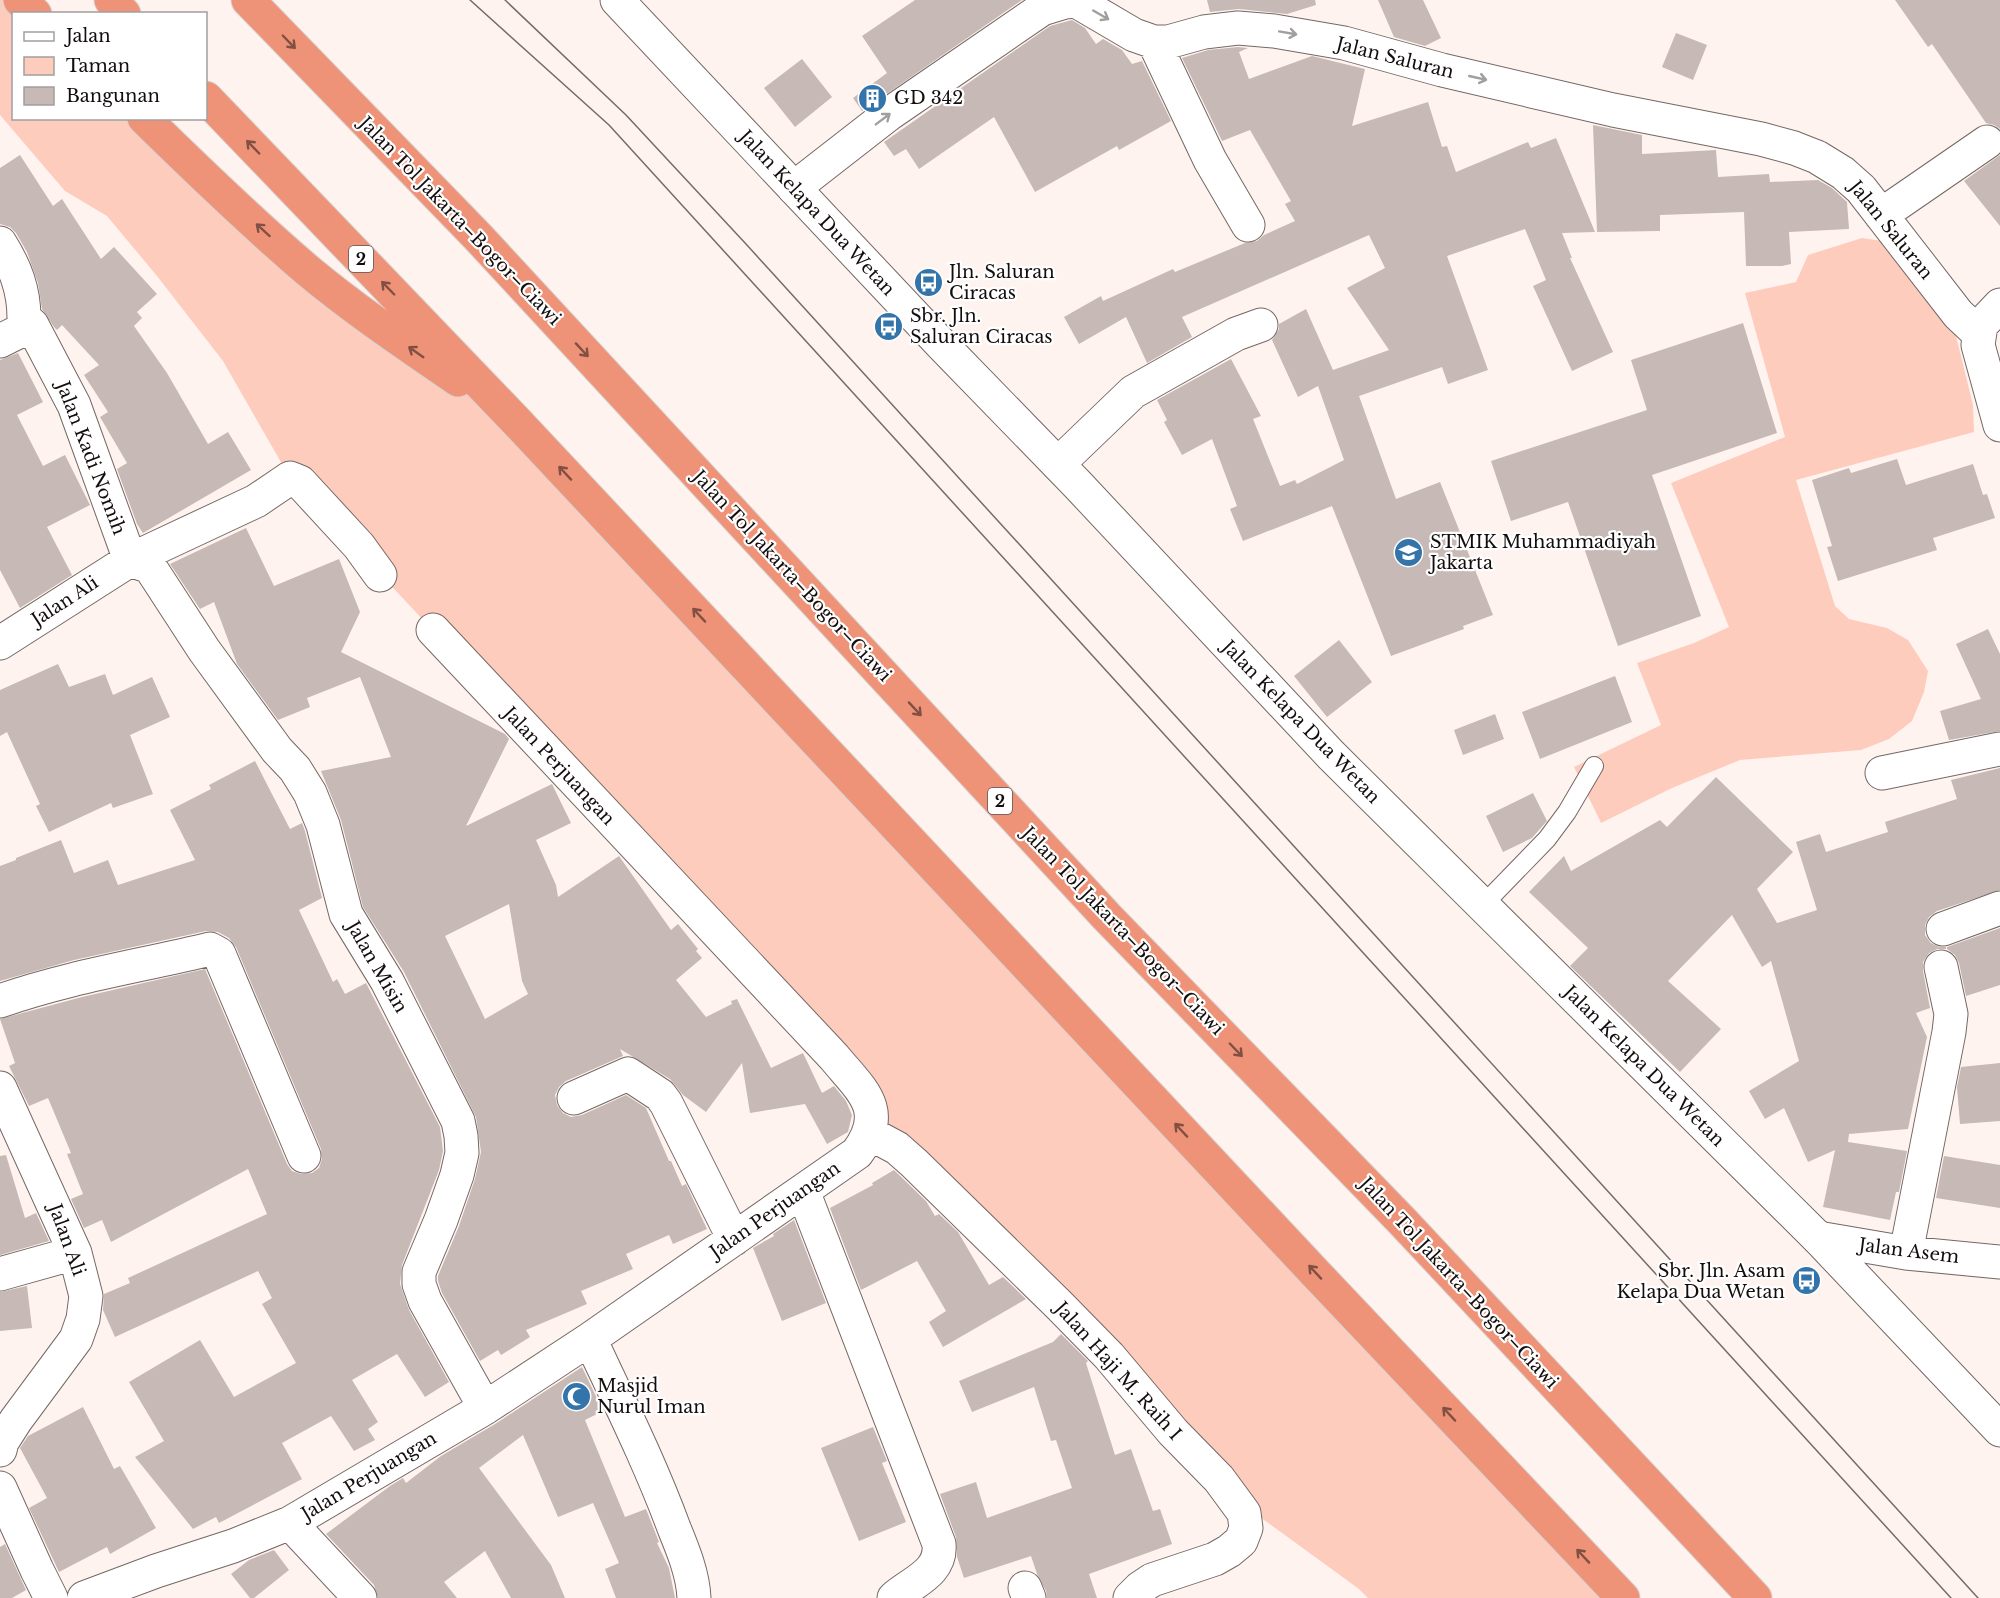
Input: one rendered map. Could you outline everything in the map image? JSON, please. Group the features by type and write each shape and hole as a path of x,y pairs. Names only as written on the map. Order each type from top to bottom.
{"highway":[{"path":"20,0 32,12"},
{"path":"111,0 122,12"},
{"name":"Jalan Tol Jakarta–Bogor–Ciawi","path":"248,0 478,237 1107,917 1394,1214 1755,1598"},
{"name":"2","path":"207,99 516,421 1623,1598"},
{"path":"146,120 214,186 308,270 372,321 516,421"}],"street":[{"name":"Jalan Kelapa Dua Wetan","path":"617,0 1331,755 1818,1238 2000,1430"},
{"path":"794,188 889,114 1042,9 1076,1 1134,35 1154,42 1210,160 1248,225"},
{"name":"Jalan Saluran","path":"1154,42 1168,42 1204,32 1238,28 1274,31 1344,43 1442,70 1613,110 1761,139 1794,148 1817,157 1843,173 1861,189 1958,314 1978,333"},
{"path":"1881,214 1987,141"},
{"name":"Jalan Kadi Nomih","path":"0,243 18,277 23,292 24,318 32,325 74,405 130,560"},
{"path":"2000,305 1981,325 1978,333 1978,345 2000,425"},
{"path":"0,341 32,325"},
{"path":"1058,464 1133,392 1236,334 1261,325"},
{"path":"130,560 256,501 290,478 300,482 308,490 359,546 380,575"},
{"name":"Jalan Ali","path":"4,631 130,560"},
{"name":"Jalan Misin","path":"130,560 150,567 204,650 277,750 296,769 310,793 322,825 346,914 387,981 458,1121 462,1136 462,1153 441,1220 422,1263 419,1284 425,1300 485,1408"},
{"name":"Jalan Perjuangan","path":"84,1598 233,1546 290,1523 485,1408 590,1339 857,1153 869,1133 872,1123 869,1104 863,1092 834,1058 433,630"},
{"path":"1882,773 2000,749"},
{"path":"1943,929 2000,908"},
{"path":"0,1001 80,977 214,950 219,954 304,1156"},
{"path":"1906,1252 1949,1032 1951,1014 1941,967"},
{"path":"574,1098 628,1074 660,1095 734,1239"},
{"name":"Jalan Ali","path":"0,1088 75,1253 86,1296 83,1319 76,1339 16,1420 2,1442 0,1450"},
{"name":"Jalan Haji M. Raih I","path":"869,1133 897,1148 914,1163 1059,1305 1109,1356 1173,1432 1219,1479 1244,1513 1246,1528 1241,1541 1229,1551 1215,1559 1152,1580 1130,1598"},
{"path":"803,1191 939,1544 940,1554 936,1563 921,1578 894,1598"},
{"name":"Jalan Asem","path":"1818,1238 1906,1252 2000,1262"},
{"path":"0,1274 75,1253"},
{"path":"590,1339 652,1470 683,1549 694,1584 694,1598"},
{"path":"0,1488 33,1564 51,1598"},
{"path":"290,1523 360,1598"}],"lane":[{"path":"1482,906 1547,839 1567,812 1594,766"}],"green space":[{"path":"0,0 21,0 15,12 12,12 12,120 147,120 516,421 1623,1598 1368,1598 1359,1589 1234,1498 872,1123 682,896 290,478 223,361 157,276 107,216 65,191 0,115"},
{"path":"1862,238 1889,242 1955,332 1973,405 1974,432 1796,480 1835,606 1849,619 1887,628 1908,640 1928,671 1924,692 1912,721 1889,739 1861,750 1740,760 1672,788 1601,823 1574,767 1661,725 1637,663 1694,643 1729,627 1671,483 1785,437 1745,293 1796,282 1808,255"}],"building":[{"path":"915,0 1022,0 862,111 853,98 887,73 862,36"},
{"path":"1207,0 1315,0 1316,5 1287,14 1239,9 1210,12"},
{"path":"1378,0 1423,0 1441,38 1425,46 1394,37"},
{"path":"1895,0 2000,0 2000,129 1986,123 1932,44 1928,47"},
{"path":"1072,20 1085,28 1096,44 1103,39 1122,50 1132,64 1142,61 1171,121 1119,150 1117,146 1035,192 994,117 919,169 906,149 894,156 884,142 1050,26"},
{"path":"1676,33 1707,45 1693,80 1662,67"},
{"path":"1248,48 1239,52 1249,79 1312,56 1365,69 1352,126 1428,102 1442,147 1447,146 1456,172 1528,142 1531,148 1556,138 1595,232 1562,233 1572,258 1570,258 1613,352 1572,371 1533,286 1546,280 1525,229 1447,256 1488,370 1448,384 1442,367 1359,396 1396,499 1440,482 1493,615 1463,626 1464,629 1391,656 1332,506 1243,541 1230,509 1237,506 1212,439 1182,455 1164,422 1167,420 1157,400 1231,359 1261,416 1253,419 1280,486 1295,480 1297,484 1344,460 1318,386 1298,397 1272,340 1279,329 1279,324 1306,309 1333,370 1389,350 1347,288 1385,268 1369,235 1182,317 1192,337 1147,363 1126,317 1079,344 1064,317 1101,296 1103,301 1173,269 1175,272 1245,243 1257,241 1264,235 1295,221 1285,204 1291,201 1250,130 1222,141 1182,58 1208,50"},
{"path":"802,59 832,97 795,127 764,88"},
{"path":"1593,125 1642,135 1642,154 1716,150 1718,177 1769,174 1770,182 1818,180 1832,188 1847,202 1849,229 1789,232 1791,264 1782,266 1746,266 1744,212 1660,215 1660,231 1597,232"},
{"path":"20,155 53,206 62,199 101,259 114,247 157,294 137,312 142,318 134,326 167,373 208,444 228,432 251,470 143,533 137,524 117,469 127,463 100,417 108,412 84,375 99,365 62,325 57,330 54,327 42,309 38,283 27,252 16,233 10,227 0,224 0,168"},
{"path":"2000,155 2000,226 1964,181"},
{"path":"1743,323 1777,433 1652,475 1701,616 1618,646 1568,502 1511,521 1491,461 1647,410 1631,360"},
{"path":"18,353 43,402 17,415 43,466 65,455 90,505 47,527 72,575 20,608 0,570 0,360"},
{"path":"1897,459 1906,485 1973,464 1983,495 1987,494 1995,518 1933,538 1937,550 1838,581 1827,547 1832,546 1812,480 1849,468 1851,473"},
{"path":"246,528 274,586 339,559 360,612 341,652 505,734 509,739 466,826 552,784 571,823 536,840 556,885 558,897 619,856 671,930 678,924 698,949 696,951 702,958 676,980 706,1017 732,1004 731,1001 737,999 771,1068 803,1053 822,1093 834,1086 846,1101 852,1115 848,1132 827,1144 805,1104 750,1113 742,1063 706,1112 683,1095 670,1079 620,1049 623,1056 566,1081 555,1095 557,1105 563,1113 571,1117 582,1115 626,1095 646,1108 669,1161 682,1186 686,1184 707,1229 673,1244 669,1235 626,1254 633,1269 581,1291 587,1304 526,1330 530,1337 501,1355 498,1350 480,1361 442,1293 438,1281 475,1179 481,1152 476,1117 404,972 363,907 341,820 321,771 391,757 360,677 307,698 310,707 278,720 237,664 214,602 200,609 170,564","holes":["509,904 522,981 528,994 485,1019 445,936"]},
{"path":"1988,629 2000,654 2000,731 1949,740 1940,711 1981,699 1956,644"},
{"path":"1339,640 1372,682 1327,717 1294,676"},
{"path":"58,664 69,687 105,674 113,695 152,677 170,717 130,735 153,794 113,808 111,803 49,832 36,806 40,804 7,732 0,736 0,690"},
{"path":"1615,676 1632,722 1540,759 1522,712"},
{"path":"1495,714 1504,739 1463,755 1454,730"},
{"path":"255,761 290,829 302,823 305,831 322,898 299,910 333,982 337,979 345,994 366,983 440,1127 443,1151 439,1170 402,1265 400,1284 409,1310 449,1382 425,1397 397,1354 352,1380 378,1422 368,1429 375,1440 354,1451 331,1416 282,1443 302,1479 219,1523 216,1517 193,1529 135,1457 164,1441 129,1382 200,1340 234,1397 296,1363 262,1304 272,1298 258,1271 115,1337 103,1310 104,1294 130,1283 128,1278 267,1214 248,1169 111,1242 102,1220 84,1228 71,1199 83,1194 67,1154 71,1153 48,1098 29,1106 9,1066 15,1063 0,1019 82,997 205,969 287,1164 292,1171 301,1174 312,1173 319,1168 322,1159 321,1149 236,947 229,938 218,932 206,931 74,960 0,981 0,866 61,840 74,873 108,860 118,885 195,860 170,810 211,789 209,785"},
{"path":"2000,768 2000,890 1937,911 1929,917 1925,925 1925,935 1931,943 1939,947 1946,947 1946,949 1937,949 1929,953 1923,962 1930,1008 1916,1013 1927,1037 1908,1129 1849,1134 1848,1142 1907,1151 1899,1192 1896,1192 1890,1220 1823,1207 1835,1150 1808,1162 1784,1108 1765,1119 1749,1091 1799,1061 1771,961 1762,967 1732,915 1668,981 1721,1029 1680,1072 1570,966 1588,948 1529,892 1564,856 1571,871 1660,820 1667,827 1716,777 1793,852 1757,889 1777,923 1817,910 1796,842 1820,834 1826,852 1888,832 1885,822 1957,799 1951,780"},
{"path":"1533,793 1547,821 1532,838 1503,852 1486,816"},
{"path":"2000,928 2000,985 1966,996 1959,963 1947,947"},
{"path":"2000,1063 2000,1121 1960,1124 1957,1087 1961,1067"},
{"path":"6,1155 25,1218 36,1213 49,1241 0,1255 0,1156"},
{"path":"1944,1156 2000,1165 2000,1208 1936,1198"},
{"path":"894,1170 926,1201 935,1216 939,1214 958,1232 989,1285 1003,1277 1026,1299 943,1347 929,1322 946,1311 917,1261 861,1290 830,1208 873,1185 872,1183"},
{"path":"794,1220 826,1303 782,1321 753,1248 774,1236 773,1234"},
{"path":"27,1286 32,1328 0,1331 0,1292"},
{"path":"1061,1334 1088,1361 1086,1363 1115,1455 1131,1449 1153,1511 1160,1509 1172,1544 1089,1574 1097,1598 1047,1598 1031,1556 964,1578 957,1557 956,1537 940,1494 976,1482 987,1518 1072,1488 1056,1440 1051,1441 1034,1387 972,1412 959,1381 1053,1342"},
{"path":"582,1367 603,1411 585,1420 625,1517 646,1509 659,1542 657,1543 669,1568 675,1598 616,1598 605,1569 619,1563 593,1503 558,1517 523,1435 479,1468 551,1565 565,1598 511,1598 485,1551 444,1582 457,1598 378,1598 374,1585 326,1534 390,1486 403,1478 406,1483 441,1456"},
{"path":"83,1407 114,1469 120,1466 156,1528 110,1554 107,1547 59,1572 29,1508 47,1498 20,1448 28,1436"},
{"path":"873,1427 887,1461 882,1463 906,1522 859,1541 821,1448"},
{"path":"5,1544 26,1590 12,1598 0,1598 0,1547"},
{"path":"274,1550 289,1570 254,1598 250,1598 231,1574 249,1560"}],"tram line":[{"path":"470,0 609,125 1951,1598"},
{"path":"505,0 626,115 746,244 1978,1598"}],"place":[{"name":"GD 342","path":"873,98"},
{"name":"Jln. Saluran Ciracas","path":"928,282"},
{"name":"Sbr. Jln. Saluran Ciracas","path":"889,326"},
{"name":"STMIK Muhammadiyah Jakarta","path":"1409,552"},
{"name":"Sbr. Jln. Asam Kelapa Dua Wetan","path":"1806,1281"},
{"name":"Masjid Nurul Iman","path":"576,1396"}]}
